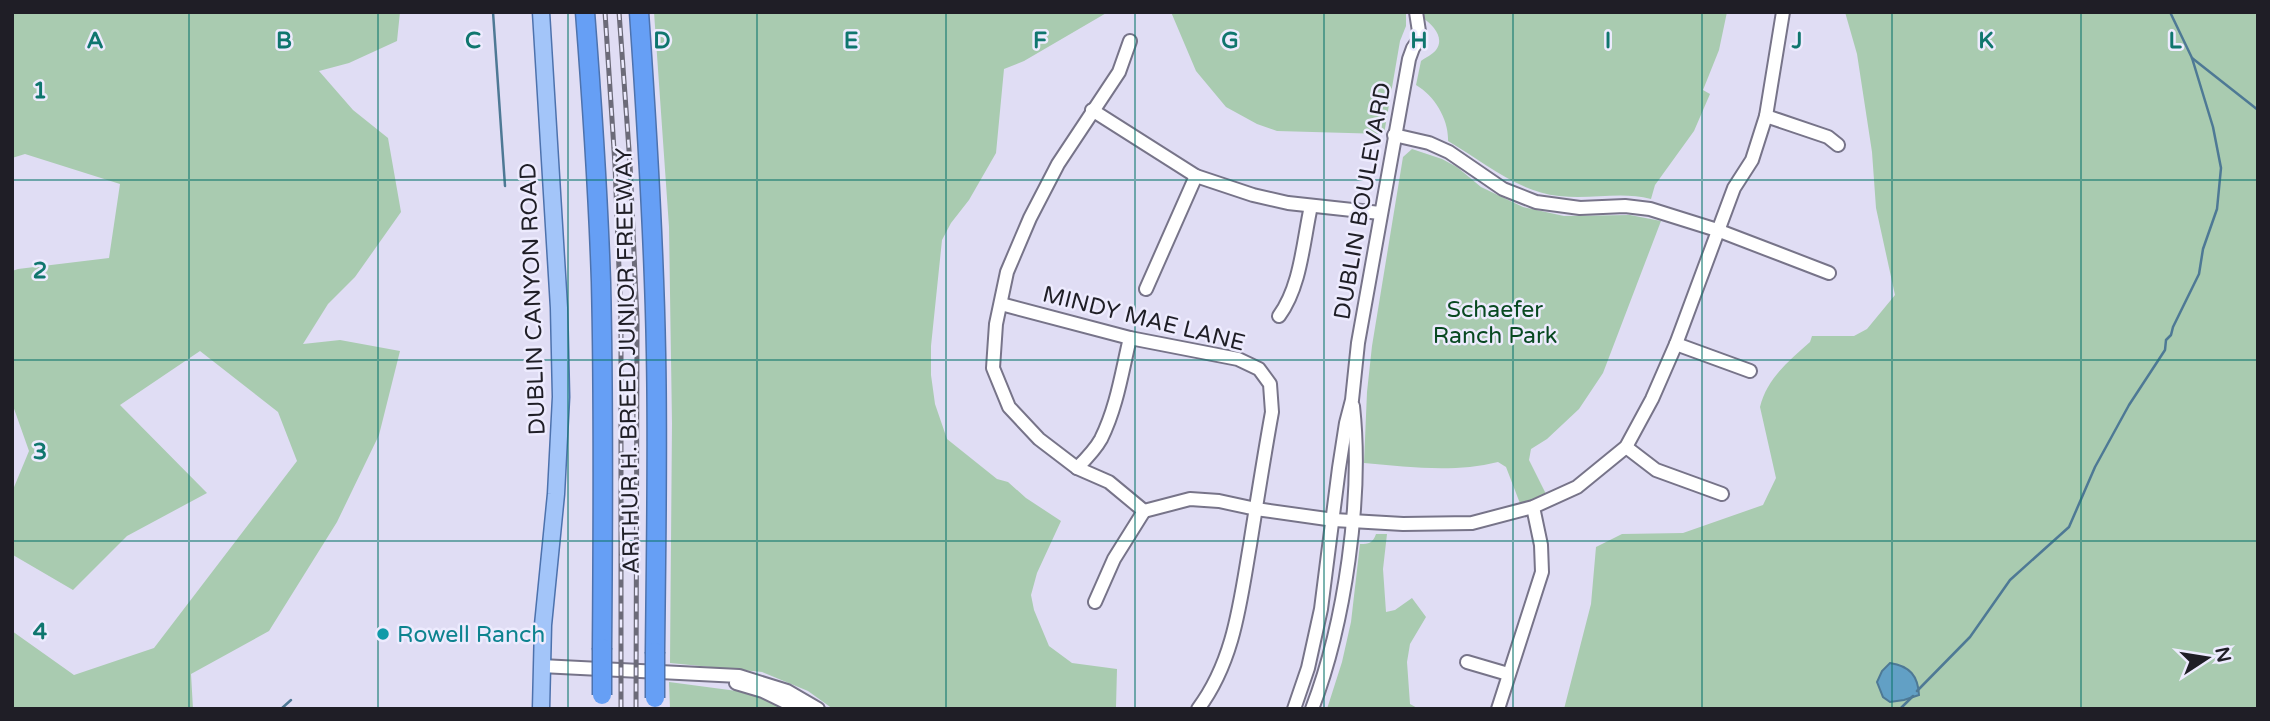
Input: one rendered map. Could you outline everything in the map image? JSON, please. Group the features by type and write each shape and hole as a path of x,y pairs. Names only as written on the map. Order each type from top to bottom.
{"highway":[{"name":"ARTHUR H. BREED JUNIOR FREEWAY","path":"585,12 596,162 602,308 602,702"},
{"name":"ARTHUR H. BREED JUNIOR FREEWAY","path":"639,12 651,190 655,320 655,704"}],"main road":[{"name":"DUBLIN CANYON ROAD","path":"541,12 561,383 558,480 542,625 541,709"}],"street":[{"name":"DUBLIN BOULEVARD","path":"1294,709 1308,668 1321,609 1346,423 1352,400 1358,343 1380,213 1409,58 1420,38 1416,12"},
{"path":"1095,602 1114,559 1144,511 1190,499 1352,522 1472,523 1533,507 1577,487 1626,447 1652,399 1676,344 1734,188 1752,160 1766,116 1783,12"},
{"path":"1130,41 1119,72 1058,164 1030,218 1007,272 996,324 993,368 1009,407 1040,439 1077,468 1109,482 1144,511"},
{"path":"1092,110 1196,176 1253,195 1311,206 1380,213"},
{"path":"1766,116 1828,137 1838,145"},
{"path":"1394,135 1429,143 1449,152 1503,189 1536,202 1580,208 1642,207 1717,230 1829,273"},
{"path":"1146,289 1196,176"},
{"path":"1279,316 1287,304 1297,274 1311,206"},
{"name":"MINDY MAE LANE","path":"1001,304 1130,338 1238,359 1259,369 1270,384 1272,412 1238,618 1227,657 1212,690 1198,709"},
{"path":"1077,468 1101,439 1116,397 1130,338"},
{"path":"1676,344 1750,371"},
{"name":"DUBLIN BOULEVARD","path":"1312,709 1331,650 1341,605 1352,522 1355,424 1352,400"},
{"path":"1626,447 1656,470 1722,494"},
{"path":"1498,709 1542,572 1541,545 1533,507"},
{"path":"1468,662 1508,674"},
{"path":"541,666 739,676 787,691 818,709"},
{"path":"728,677 737,684 763,691 800,709"}],"green space":[{"path":"12,12 400,12 397,41 349,63 319,71 353,110 388,138 401,212 355,277 328,304 303,344 340,340 400,351 379,435 337,522 269,631 191,674 193,709 12,709 12,631 74,675 154,648 297,461 278,412 200,351 120,405 207,493 127,536 73,590 13,555 12,492 29,451 12,403 12,271 109,258 120,184 25,154 12,158"},
{"path":"654,12 1108,12 1024,61 1004,69 996,153 942,240 931,346 931,375 935,404 947,439 997,479 1008,482 1026,498 1061,521 1037,573 1031,595 1034,610 1049,646 1072,663 1117,669 1116,707 1119,709 833,709 808,691 762,672 670,663 672,423 669,227"},
{"path":"1171,12 1406,12 1406,26 1400,41 1384,134 1277,131 1257,124 1226,107 1196,71"},
{"path":"1424,12 1727,12 1719,50 1703,90 1710,94 1694,131 1655,185 1651,199 1628,196 1571,197 1543,193 1514,182 1448,141 1440,109 1429,95 1416,85 1421,61 1435,51 1439,41 1434,28 1424,19"},
{"path":"1845,12 2258,12 2258,709 1564,709 1591,604 1596,547 1622,534 1683,533 1763,505 1776,478 1760,407 1768,387 1780,370 1810,342 1812,336 1854,336 1867,329 1895,295 1876,208 1872,152 1857,54"},
{"name":"Schaefer Ranch Park","path":"1412,149 1442,159 1457,167 1481,187 1523,207 1564,216 1630,215 1661,221 1603,373 1579,409 1547,439 1531,449 1529,460 1547,496 1521,506 1506,467 1498,462 1448,468 1364,463 1372,346 1403,157"},
{"path":"1376,534 1387,534 1383,569 1386,612 1395,610 1412,598 1426,617 1410,644 1407,662 1410,704 1419,709 1327,709 1351,622 1360,544 1370,542"},
{"path":"669,682 752,693 788,709 670,709"}],"water":[{"path":"1890,663 1912,673 1919,695 1890,702 1883,697 1877,682"}],"waterway":[{"path":"493,12 505,186"},
{"path":"1917,691 1970,637 2010,580 2069,527 2095,467 2129,405 2165,350 2166,340 2171,335 2199,274 2203,249 2217,209 2221,168 2213,127 2192,58 2170,12"},
{"path":"2192,58 2258,110"},
{"path":"1900,709 1913,696"},
{"path":"281,709 291,700"}],"railway":[{"path":"605,12 621,321 621,709"},
{"path":"619,12 630,164 637,320 636,709"}],"place":[{"name":"Rowell Ranch","path":"383,634"}]}
